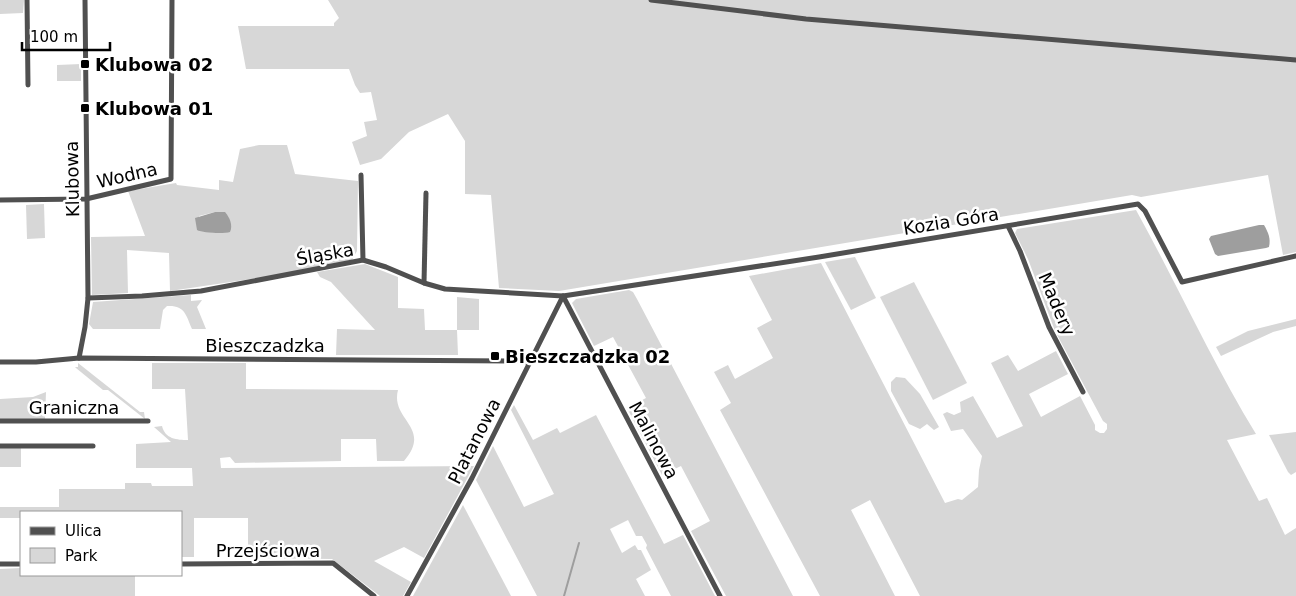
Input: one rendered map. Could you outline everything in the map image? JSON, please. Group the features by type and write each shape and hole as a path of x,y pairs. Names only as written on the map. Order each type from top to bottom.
{"street":[{"path":"27,0 28,85"},
{"name":"Klubowa","path":"79,358 88,298 84,0"},
{"name":"Wodna","path":"0,200 86,199 171,179 172,0"},
{"path":"651,0 806,19 1296,60"},
{"path":"360,175 363,260"},
{"path":"424,283 426,193"},
{"name":"Kozia Góra","path":"564,296 1138,204 1145,211 1182,282 1296,256"},
{"name":"Madery","path":"1008,226 1020,251 1049,327 1084,392"},
{"name":"Śląska","path":"88,298 201,291 363,260 386,267 424,283 450,290 564,296"},
{"name":"Platanowa","path":"406,596 472,478 564,296"},
{"name":"Malinowa","path":"564,296 720,596"},
{"name":"Bieszczadzka","path":"0,362 36,362 79,358 513,360 530,363"},
{"name":"Graniczna","path":"0,421 148,421"},
{"path":"0,446 93,446"},
{"name":"Przejściowa","path":"182,564 333,563 374,596"},
{"path":"0,564 20,564"}],"green space":[{"path":"0,0 24,0 23,13 0,14"},
{"path":"328,0 1296,0 1296,252 1283,255 1268,175 1141,197 1132,195 559,291 499,288 491,195 465,194 465,141 448,114 409,132 381,159 360,165 352,142 367,136 364,122 377,120 371,92 360,93 349,69 246,69 238,26 334,26 334,23 339,18"},
{"path":"81,64 81,81 57,81 57,65"},
{"path":"259,145 287,145 295,174 358,181 357,251 352,260 265,277 170,291 169,253 127,250 128,293 92,295 91,237 145,236 128,191 176,183 177,185 219,190 219,180 233,182 240,149","holes":["221,212 221,233 199,231 199,216"]},
{"path":"44,204 45,238 27,239 26,205"},
{"path":"1136,210 1224,379 1256,434 1227,440 1259,501 1267,498 1285,535 1296,528 1296,596 920,596 870,500 851,510 895,596 820,596 720,410 731,403 714,372 728,365 735,379 773,358 757,328 772,320 749,276 821,263 945,503 958,499 962,500 978,487 982,456 963,429 951,431 943,414 947,412 954,415 961,412 960,402 973,396 997,438 1023,426 991,363 1008,355 1018,371 1056,351 1068,374 1029,394 1041,417 1080,396 1095,425 1095,430 1104,433 1107,429 1107,424 1103,421 1055,331 1028,259 1015,233 1017,229"},
{"path":"855,257 876,298 851,310 825,262"},
{"path":"365,264 398,277 398,308 424,309 425,330 457,330 458,355 336,355 337,329 375,330 331,282 320,277 317,272"},
{"path":"914,282 967,383 933,400 880,297"},
{"path":"629,290 633,292 637,299 793,596 726,596 691,531 710,521 681,466 662,475 627,408 646,398 613,337 594,346 572,303 576,299"},
{"path":"191,295 191,301 202,300 197,307 206,329 192,329 184,312 178,307 173,306 167,306 163,310 160,329 93,329 89,324 93,302"},
{"path":"457,297 479,299 479,330 457,330"},
{"path":"1296,319 1296,326 1273,332 1221,356 1216,347 1248,331"},
{"path":"78,363 140,412 144,412 145,419 108,390 103,390 76,368"},
{"path":"152,363 246,363 246,389 398,390 397,400 400,409 413,432 412,449 404,461 377,461 376,439 341,439 341,461 235,463 230,457 220,458 221,468 474,466 424,558 404,547 374,561 411,582 403,596 380,596 332,559 248,558 248,518 194,518 194,557 182,557 182,511 20,511 20,518 0,518 0,507 59,507 59,489 125,489 125,483 151,483 152,486 193,486 192,468 136,468 136,444 171,442 154,427 162,426 169,436 188,440 185,389 152,389"},
{"path":"896,377 905,378 920,394 939,427 934,430 927,424 920,429 909,424 891,391 891,382"},
{"path":"46,392 45,419 0,419 0,399 33,397"},
{"path":"514,405 533,440 557,428 560,433 596,415 664,544 683,535 715,596 671,596 646,548 647,545 642,536 636,536 628,520 610,529 622,553 635,545 638,550 641,550 651,570 636,579 645,596 537,596 476,480 493,446 524,507 554,494 511,410"},
{"path":"1296,432 1296,472 1291,475 1269,435"},
{"path":"0,447 21,448 21,467 0,467"},
{"path":"463,505 511,596 413,596"},
{"path":"20,568 20,576 135,576 135,596 0,596 0,569"}],"shaded area":[{"path":"215,212 225,212 227,214 231,224 230,232 213,233 197,230 195,218"},
{"path":"1264,225 1267,230 1269,247 1218,256 1215,254 1209,239 1211,236"}],"waterway":[{"path":"564,596 579,543"}],"place":[{"name":"Klubowa 02","path":"85,64"},
{"name":"Klubowa 01","path":"85,108"},
{"name":"Bieszczadzka 02","path":"495,356"}]}
